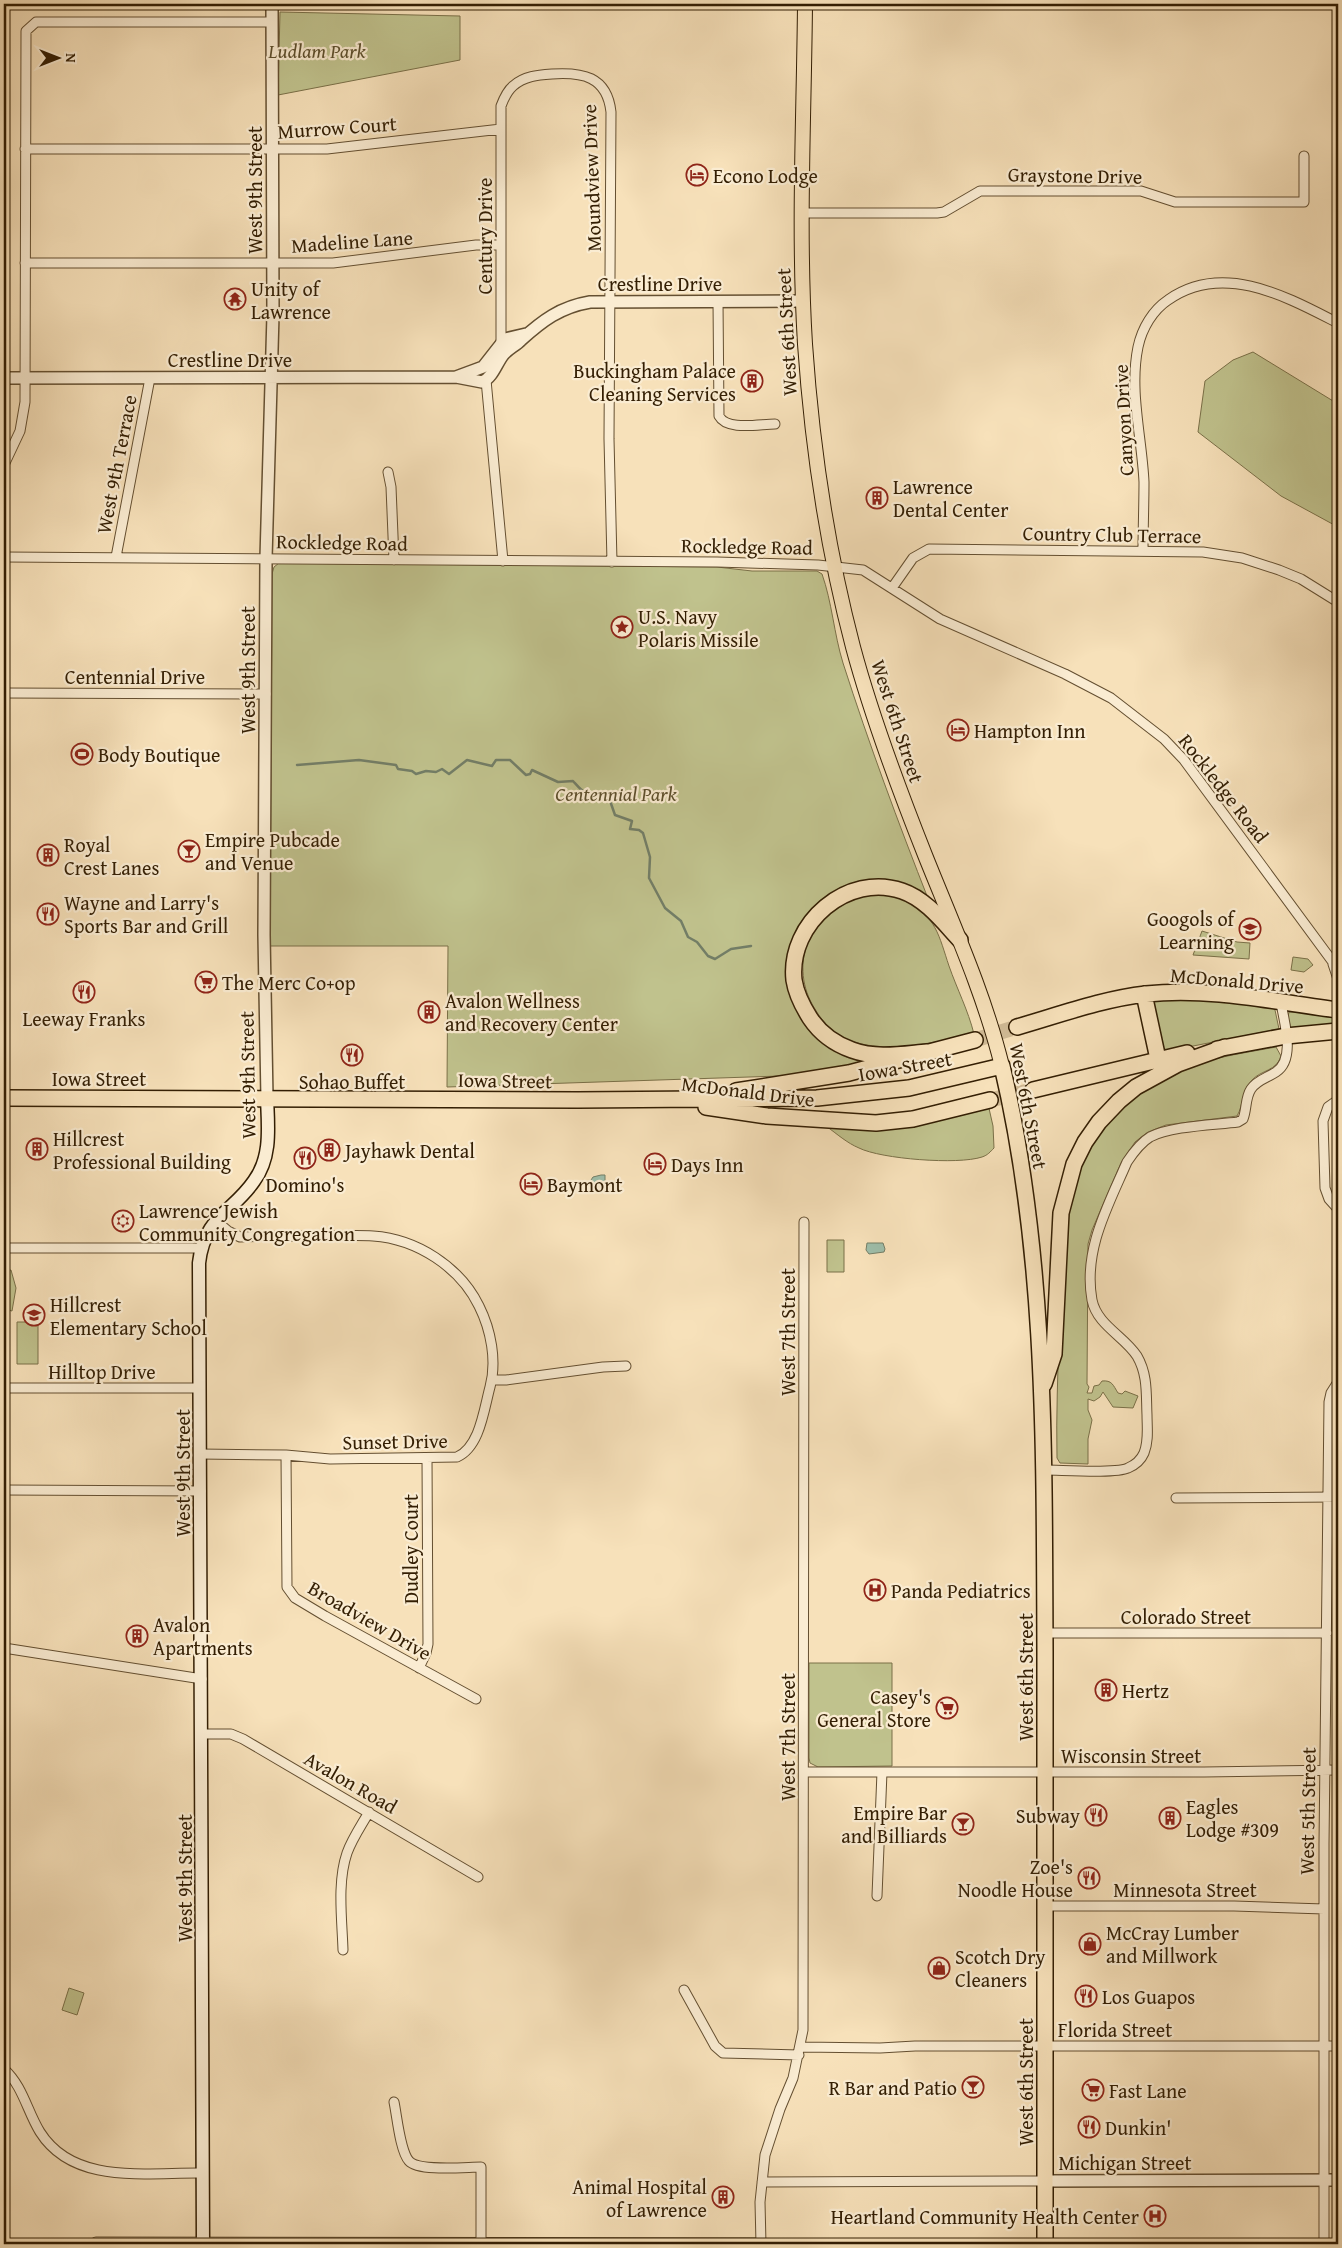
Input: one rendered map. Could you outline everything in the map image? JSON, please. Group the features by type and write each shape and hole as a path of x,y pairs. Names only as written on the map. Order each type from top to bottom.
{"highway":[{"path":"927,1052 866,1054 852,1051 828,1038 816,1027 799,997 794,981 796,955 806,928 821,910 842,896 870,888 894,889 910,895 932,910 960,940"},
{"name":"McDonald Drive","path":"1017,1027 1103,1003 1144,994 1208,993 1281,1003 1338,1007"},
{"path":"1144,994 1158,1059"},
{"path":"1033,1090 1193,1051 1226,1048 1286,1036 1338,1031"},
{"name":"McDonald Drive","path":"665,1100 825,1078 975,1040"},
{"path":"1042,1393 1054,1354 1061,1213 1074,1164 1086,1142 1112,1108 1136,1086 1178,1064 1226,1048"},
{"name":"Iowa Street","path":"4,1098 665,1100 817,1098 866,1094 934,1083 1002,1066"},
{"name":"West 6th Street","path":"1002,1066 1014,1120 1026,1201 1035,1286 1045,1470 1045,2244"},
{"name":"McDonald Drive","path":"665,1100 767,1116 876,1123 913,1120 990,1100"}],"main road":[{"name":"West 6th Street","path":"805,4 803,301 813,431 834,566 859,667 882,738 909,815 984,1002 1002,1066"},
{"name":"West 9th Street","path":"204,2244 199,1276 202,1248 215,1220 250,1186 261,1169 268,1141 267,1098"}],"street":[{"name":"West 9th Street","path":"267,1098 264,960 266,558 273,263 272,4"},
{"path":"4,465 20,431 25,402 24,36 29,27 36,22 272,22"},
{"name":"Moundview Drive","path":"501,129 501,106 505,95 512,86 530,76 581,74 589,77 605,90 610,100 612,562"},
{"name":"Murrow Court","path":"25,149 327,149 501,129"},
{"name":"Century Drive","path":"501,129 501,342"},
{"name":"Graystone Drive","path":"803,213 937,213 944,212 980,191 1141,190 1175,202 1304,202 1304,156"},
{"name":"Madeline Lane","path":"25,263 364,261 476,245 501,245"},
{"name":"Canyon Drive","path":"1143,551 1144,482 1136,415 1137,353 1141,335 1155,311 1176,294 1198,286 1212,283 1236,284 1255,287 1286,296 1338,323"},
{"path":"718,301 719,416 721,420 730,425 774,424"},
{"name":"Crestline Drive","path":"4,378 456,378 477,382 486,380 504,354 522,340 526,334 548,318 574,306 590,302 803,301"},
{"name":"Crestline Drive","path":"456,378 484,366 501,342 510,337 526,334"},
{"name":"West 9th Terrace","path":"116,557 150,378"},
{"path":"486,380 503,561"},
{"path":"388,472 391,487 394,560"},
{"name":"Country Club Terrace","path":"892,588 913,558 929,549 1193,551 1242,558 1279,570 1301,579 1338,602"},
{"name":"Rockledge Road","path":"4,557 717,562 834,566 869,572 940,619 1095,689 1125,708 1164,739 1208,789 1335,965 1338,979"},
{"name":"Centennial Drive","path":"4,693 266,694"},
{"path":"1045,1470 1122,1470 1134,1465 1144,1454 1147,1442 1145,1374 1136,1354 1105,1324 1094,1308 1092,1300 1092,1262 1095,1237 1127,1162 1140,1144 1164,1131 1238,1122 1243,1119 1249,1092 1258,1082 1280,1070 1284,1064 1287,1053 1281,1003"},
{"path":"1334,1102 1324,1113 1323,1121 1325,1188 1329,1199 1338,1209"},
{"path":"215,1220 228,1231 240,1236 374,1236 411,1245 441,1261 468,1288 482,1313 490,1336 493,1366 492,1380 506,1380 603,1366 626,1366"},
{"name":"West 7th Street","path":"760,2244 762,2182 770,2136 790,2087 800,2051 804,2003 804,1222"},
{"path":"4,1248 202,1248"},
{"name":"Sunset Drive","path":"200,1454 286,1455 330,1459 457,1457 466,1452 476,1433 492,1380"},
{"name":"West 5th Street","path":"1324,2244 1324,1771 1327,1497 1329,1402 1331,1393 1338,1382"},
{"name":"Hilltop Drive","path":"4,1388 200,1388"},
{"name":"Broadview Drive","path":"286,1455 287,1587 289,1591 295,1598 325,1616 476,1700"},
{"name":"Dudley Court","path":"420,1668 428,1644 427,1458"},
{"path":"4,1490 200,1491"},
{"path":"1176,1498 1338,1497"},
{"name":"Colorado Street","path":"1045,1634 1327,1633"},
{"path":"4,1648 202,1679"},
{"name":"Avalon Road","path":"202,1734 231,1734 243,1739 478,1877"},
{"name":"Wisconsin Street","path":"805,1772 1338,1770"},
{"path":"877,1896 882,1772"},
{"path":"343,1950 342,1883 344,1863 351,1844 368,1812"},
{"name":"Minnesota Street","path":"1045,1906 1234,1906 1324,1909"},
{"name":"Florida Street","path":"684,1990 715,2046 722,2053 880,2048 1045,2046 1338,2046"},
{"path":"4,2069 18,2086 44,2138 67,2160 91,2169 113,2172 204,2172"},
{"path":"394,2102 404,2151 409,2162 422,2167 481,2167 481,2244"},
{"name":"Michigan Street","path":"762,2182 1338,2180"},
{"path":"96,2242 204,2244 760,2244"}],"green space":[{"name":"Ludlam Park","path":"280,12 460,16 460,60 278,95"},
{"path":"1253,352 1338,404 1338,527 1281,496 1198,432 1205,381 1233,360"},
{"name":"Centennial Park","path":"279,563 717,567 752,571 817,571 822,574 840,652 853,693 884,783 929,901 878,882 801,929 796,1003 870,1062 806,1074 780,1076 447,1087 448,946 270,946 272,574 274,567"},
{"path":"880,893 907,897 906,901 924,913 930,920 939,936 974,1034 912,1045 880,1047 851,1041 830,1028 818,1014 807,993 803,976 808,942 815,927 826,914 840,903 865,894"},
{"path":"1202,931 1237,942 1250,943 1249,959 1193,955"},
{"path":"1293,957 1308,959 1313,965 1304,972 1291,970"},
{"path":"1216,999 1270,1006 1275,1010 1279,1029 1168,1051 1162,1047 1152,1005 1154,1000"},
{"path":"1289,1012 1334,1013 1338,1025 1291,1029 1288,1017"},
{"path":"1276,1047 1281,1056 1279,1061 1248,1084 1237,1116 1166,1125 1148,1132 1135,1142 1121,1163 1092,1230 1088,1244 1087,1384 1089,1387 1087,1393 1092,1393 1094,1386 1099,1385 1102,1381 1108,1381 1118,1393 1122,1394 1125,1391 1138,1396 1133,1408 1113,1407 1103,1392 1094,1401 1088,1399 1088,1410 1092,1420 1088,1439 1088,1464 1060,1463 1057,1458 1057,1410 1063,1250 1072,1191 1084,1157 1092,1143 1113,1116 1138,1093 1152,1084 1192,1065"},
{"path":"988,1104 993,1126 994,1148 984,1156 971,1159 956,1161 920,1160 870,1152 850,1144 826,1126"},
{"path":"827,1240 844,1240 844,1272 827,1272"},
{"path":"11,1270 16,1288 12,1311 4,1309 4,1271"},
{"path":"17,1322 38,1322 38,1364 17,1364"},
{"path":"809,1663 892,1663 892,1766 818,1767 810,1763"},
{"path":"69,1988 84,1993 77,2015 62,2010"}],"shaded area":[{"path":"605,1175 605,1181 600,1185 593,1185 591,1180 593,1177"},
{"path":"867,1243 883,1243 884,1252 869,1254 866,1250"}],"waterway":[{"path":"297,765 359,760 396,765 398,769 412,771 416,774 426,771 436,772 442,769 449,774 467,760 492,766 496,760 510,760 526,775 530,774 532,770 558,782 573,781 587,794 599,793 609,798 615,815 632,821 630,829 639,830 643,833 650,857 649,878 665,908 681,921 688,937 697,942 708,956 715,959 731,949 751,946"}],"tunnel":[{"path":"975,1040 1017,1027"},
{"path":"990,1100 1033,1090"}],"place":[{"name":"Econo Lodge","path":"697,175"},
{"name":"Unity of Lawrence","path":"235,299"},
{"name":"Buckingham Palace Cleaning Services","path":"752,381"},
{"name":"Lawrence Dental Center","path":"877,498"},
{"name":"U.S. Navy Polaris Missile","path":"622,627"},
{"name":"Hampton Inn","path":"958,730"},
{"name":"Body Boutique","path":"82,754"},
{"name":"Empire Pubcade and Venue","path":"189,851"},
{"name":"Royal Crest Lanes","path":"48,855"},
{"name":"Wayne and Larry's Sports Bar and Grill","path":"48,914"},
{"name":"Googols of Learning","path":"1250,929"},
{"name":"The Merc Co+op","path":"206,982"},
{"name":"Leeway Franks","path":"84,992"},
{"name":"Avalon Wellness and Recovery Center","path":"429,1012"},
{"name":"Sohao Buffet","path":"352,1055"},
{"name":"Hillcrest Professional Building","path":"37,1149"},
{"name":"Jayhawk Dental","path":"329,1150"},
{"name":"Domino's","path":"305,1158"},
{"name":"Days Inn","path":"655,1164"},
{"name":"Baymont","path":"531,1184"},
{"name":"Lawrence Jewish Community Congregation","path":"123,1221"},
{"name":"Hillcrest Elementary School","path":"34,1315"},
{"name":"Panda Pediatrics","path":"875,1590"},
{"name":"Avalon Apartments","path":"137,1636"},
{"name":"Hertz","path":"1106,1690"},
{"name":"Casey's General Store","path":"947,1708"},
{"name":"Subway","path":"1096,1815"},
{"name":"Eagles Lodge #309","path":"1170,1818"},
{"name":"Empire Bar and Billiards","path":"963,1824"},
{"name":"Zoe's Noodle House","path":"1089,1878"},
{"name":"McCray Lumber and Millwork","path":"1090,1944"},
{"name":"Scotch Dry Cleaners","path":"939,1968"},
{"name":"Los Guapos","path":"1086,1996"},
{"name":"R Bar and Patio","path":"973,2087"},
{"name":"Fast Lane","path":"1093,2090"},
{"name":"Dunkin'","path":"1089,2127"},
{"name":"Animal Hospital of Lawrence","path":"723,2197"},
{"name":"Heartland Community Health Center","path":"1155,2216"}]}
